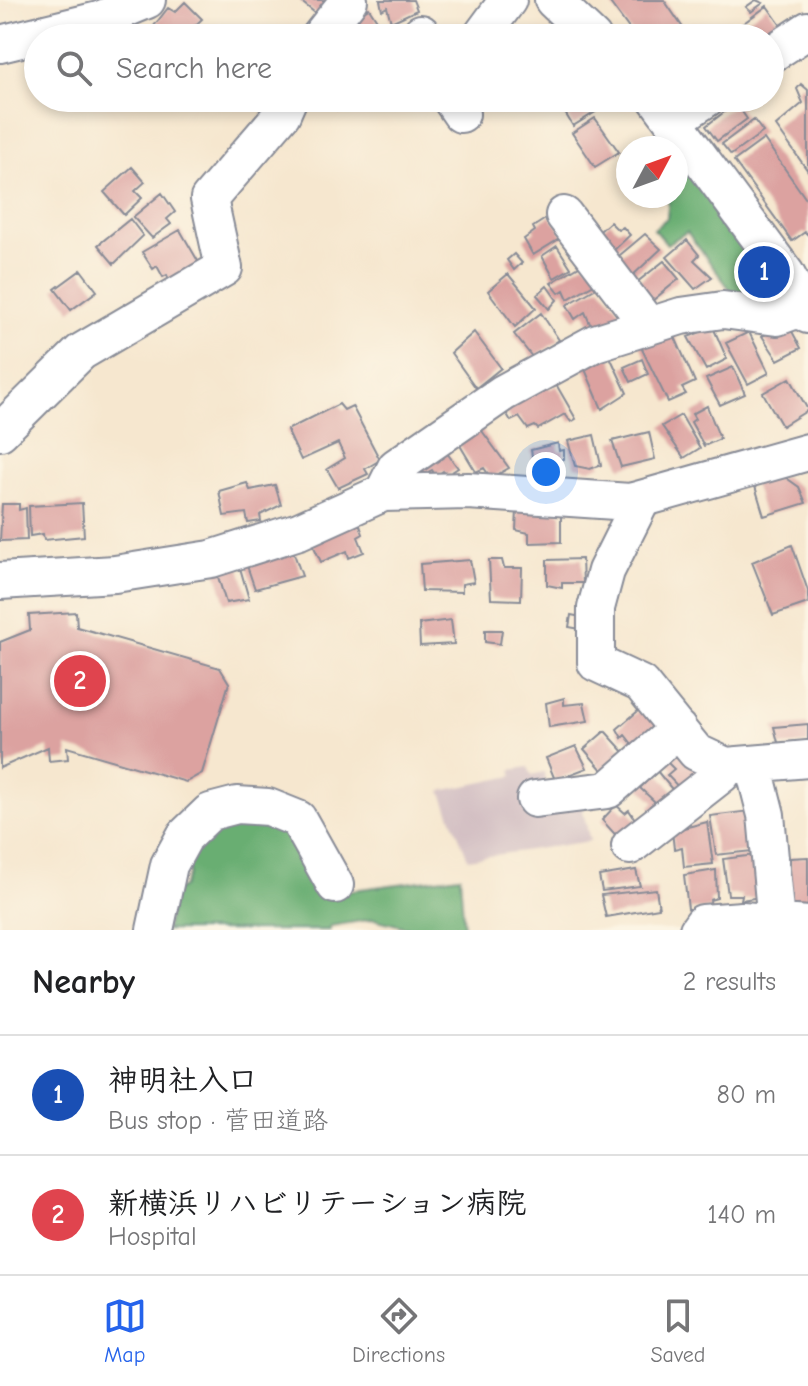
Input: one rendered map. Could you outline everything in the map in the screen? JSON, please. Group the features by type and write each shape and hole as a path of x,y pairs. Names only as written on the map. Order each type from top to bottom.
{"street":[{"path":"82,24 147,0"},
{"path":"330,24 349,0"},
{"path":"490,24 508,0"},
{"path":"553,0 578,24"},
{"path":"784,46 808,30"},
{"path":"0,44 24,38"},
{"path":"0,432 81,352 224,268 209,199 283,112"},
{"path":"383,493 396,467 503,393 595,343 648,325 723,310 777,317 806,311 786,274 667,112"},
{"path":"564,215 648,325"},
{"path":"0,581 115,574 211,559 299,531 383,493 468,491 600,502 642,499 808,452"},
{"path":"642,499 606,571 596,608 596,663 641,684 696,752 739,765 808,759"},
{"path":"535,799 608,790 678,729"},
{"path":"630,846 722,774 739,765"},
{"path":"698,930 703,923 742,920 792,924 766,815 739,765"},
{"path":"155,930 169,865 185,836 210,812 237,805 268,807 298,819 335,885"}],"shaded area":[{"path":"528,767 532,775 544,772 547,810 582,807 590,841 468,859 441,791 513,776 511,770"}],"green space":[{"path":"672,128 677,136 654,136"},
{"path":"688,152 778,284 771,299 735,296 687,232 667,244 654,229 667,218 668,208 688,208"},
{"path":"214,818 293,826 330,893 460,876 464,930 417,930 374,919 330,926 330,930 166,930 175,891 183,887 189,874 185,854"}],"building":[{"path":"299,0 333,0 319,16"},
{"path":"380,0 413,0 417,10 391,22 387,7 382,10"},
{"path":"608,0 664,0 680,24 626,24"},
{"path":"756,0 763,3 751,12 746,7"},
{"path":"185,2 202,19 197,24 156,24 168,8 175,12"},
{"path":"767,6 780,24 742,24"},
{"path":"369,8 379,24 343,24"},
{"path":"801,84 808,90 808,171 776,126 803,103 797,89"},
{"path":"564,112 595,112 573,126"},
{"path":"724,112 742,112 747,119 717,141 706,126"},
{"path":"595,118 616,148 616,154 595,167 572,133"},
{"path":"754,120 763,132 731,155 722,144"},
{"path":"764,139 808,202 808,235 805,232 792,241 734,161"},
{"path":"132,167 145,182 135,191 142,198 124,215 104,192"},
{"path":"162,193 175,212 167,219 171,224 152,238 133,217"},
{"path":"550,216 564,236 533,255 524,239 535,231 533,227"},
{"path":"130,219 143,236 114,264 98,245"},
{"path":"610,222 618,230 623,227 630,235 610,254 592,238"},
{"path":"180,230 202,268 172,286 167,275 163,277 157,266 153,269 142,252"},
{"path":"645,234 661,249 631,277 614,260"},
{"path":"687,240 699,255 694,260 712,277 695,289 667,257"},
{"path":"557,246 571,268 554,278 542,256"},
{"path":"514,254 522,263 514,270 507,260"},
{"path":"664,261 679,279 647,305 631,287"},
{"path":"584,263 604,278 568,299 564,290 559,293 551,283"},
{"path":"81,270 97,291 71,310 55,289"},
{"path":"508,274 536,308 515,327 488,291"},
{"path":"547,286 557,300 549,309 537,295"},
{"path":"600,286 626,318 593,331 585,312 575,319 567,305"},
{"path":"541,313 559,340 533,358 514,334"},
{"path":"788,324 801,348 778,360 762,336"},
{"path":"713,327 727,359 706,370 688,337"},
{"path":"671,328 695,382 682,388 686,394 668,402 637,339"},
{"path":"474,332 501,368 476,388 451,353"},
{"path":"749,332 769,373 748,384 726,343"},
{"path":"605,346 627,393 602,409 581,360"},
{"path":"642,359 648,374 631,382 624,367"},
{"path":"733,367 745,394 720,405 706,379"},
{"path":"790,378 808,410 782,426 763,393"},
{"path":"545,382 550,389 557,386 576,419 571,422 565,414 538,429 535,426 528,429 519,417 511,421 502,406"},
{"path":"339,404 344,410 352,406 380,460 365,469 368,474 338,488 327,469 345,458 338,443 301,460 287,430"},
{"path":"707,406 720,439 704,446 691,422 695,419 692,414"},
{"path":"681,415 700,448 684,458 662,426"},
{"path":"477,424 509,468 491,478 484,468 476,472 455,437"},
{"path":"649,432 655,459 621,467 612,441"},
{"path":"594,435 601,465 590,469 575,466 568,441"},
{"path":"558,443 559,451 564,450 564,459 559,460 561,473 535,474 531,450"},
{"path":"441,445 458,468 447,475 443,471 436,476 432,470 420,476 412,466"},
{"path":"785,477 799,487 806,503 764,516 754,483"},
{"path":"247,483 250,490 275,485 281,505 260,515 261,521 248,523 246,513 224,516 219,491"},
{"path":"82,503 84,536 44,540 43,534 30,536 29,506"},
{"path":"2,504 19,504 19,510 26,508 27,540 0,541"},
{"path":"517,510 561,512 561,542 529,543 529,533 516,530"},
{"path":"357,517 363,534 358,537 364,552 349,558 347,551 321,562 309,536"},
{"path":"792,545 808,591 808,603 773,615 752,562"},
{"path":"292,548 302,576 255,589 245,560"},
{"path":"582,559 583,583 562,583 562,588 547,585 547,560"},
{"path":"470,560 474,582 462,584 462,592 422,591 420,564"},
{"path":"489,560 502,560 504,568 522,568 521,600 491,599"},
{"path":"238,561 249,599 226,603 215,567"},
{"path":"76,612 77,627 220,668 229,683 202,773 186,782 67,747 68,759 49,761 48,747 0,768 0,642 30,630 29,615"},
{"path":"571,615 592,619 591,631 569,627"},
{"path":"451,620 454,644 420,646 419,624"},
{"path":"485,630 502,630 500,644 485,642"},
{"path":"564,698 564,705 584,703 588,721 549,727 546,703"},
{"path":"645,705 658,723 633,745 625,735 622,738 617,729"},
{"path":"808,724 808,744 779,746 774,727"},
{"path":"605,731 625,753 603,771 584,749"},
{"path":"576,746 587,768 555,780 546,758"},
{"path":"683,749 709,774 685,794 667,775 674,769 667,762"},
{"path":"657,771 680,799 659,817 650,806 655,802 640,788"},
{"path":"616,805 625,813 629,810 640,827 621,841 602,820"},
{"path":"750,811 762,850 716,855 710,816"},
{"path":"707,822 713,864 684,867 682,847 674,849 672,831"},
{"path":"763,854 767,896 741,900 742,895 728,895 723,859"},
{"path":"808,857 808,906 790,905 790,858"},
{"path":"636,870 640,886 602,891 599,876"},
{"path":"716,870 717,898 710,900 711,909 688,909 684,875"},
{"path":"656,889 659,908 606,917 601,895"}],"place":[{"name":"神明社入口","path":"764,272"},
{"name":"新横浜リハビリテーション病院","path":"80,681"}]}
